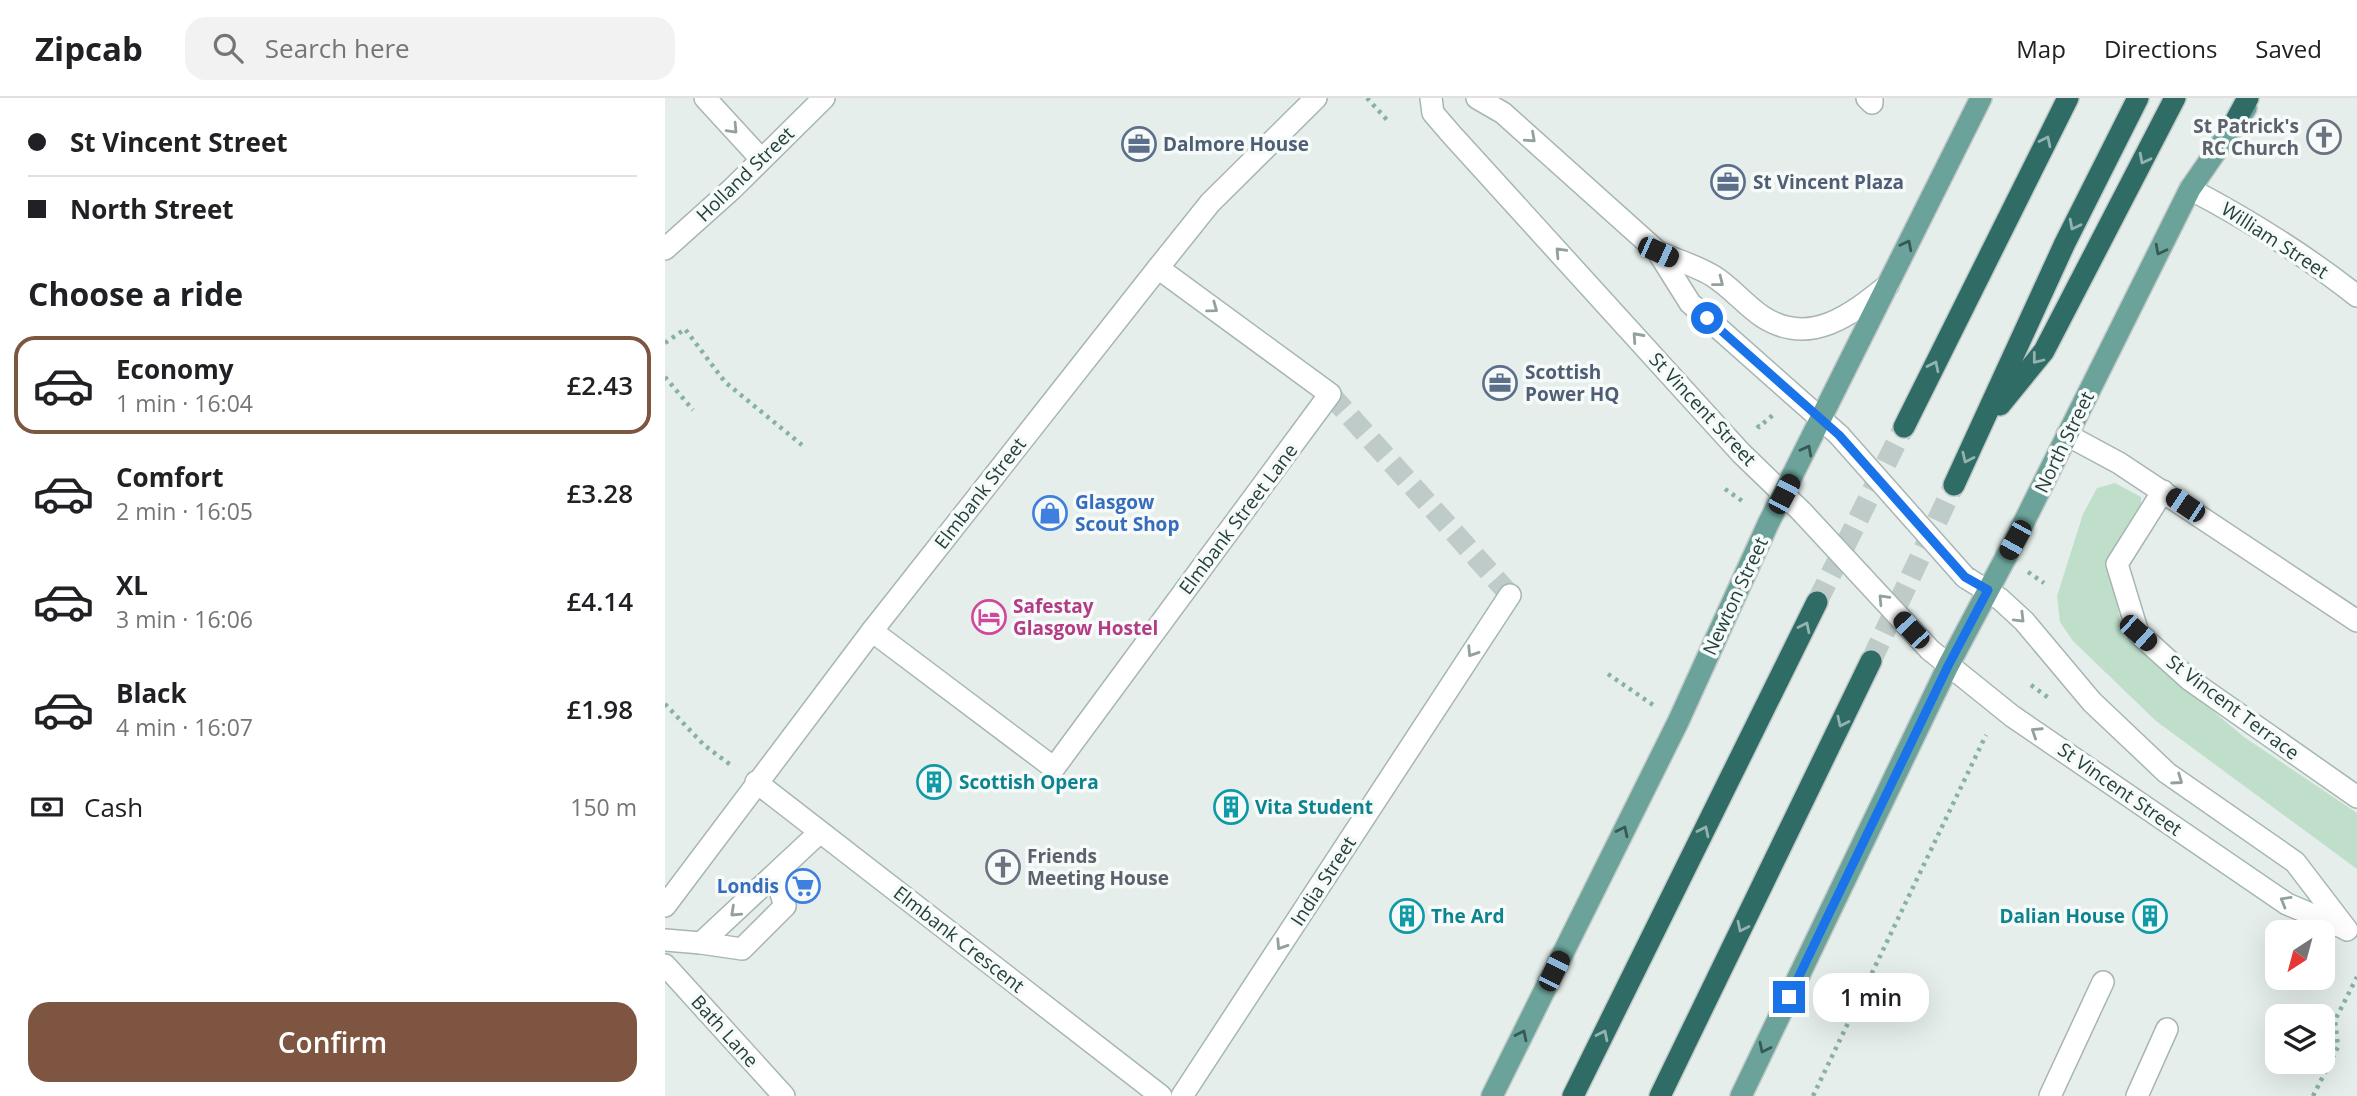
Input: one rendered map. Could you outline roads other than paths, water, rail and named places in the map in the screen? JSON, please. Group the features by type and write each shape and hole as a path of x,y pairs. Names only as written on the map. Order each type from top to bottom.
{"highway":[{"path":"1904,427 2068,98"},
{"path":"1954,485 2065,243 2138,98"},
{"path":"1979,431 2044,351 2175,98"},
{"path":"2236,120 2248,98"},
{"path":"1573,1096 1817,602"},
{"path":"1660,1096 1871,661"}],"main road":[{"name":"Newton Street","path":"1492,1096 1678,722 1784,494 1982,98"},
{"name":"North Street","path":"1741,1096 1948,666 2190,189 2254,98"}],"street":[{"path":"705,98 761,159"},
{"name":"Holland Street","path":"665,250 824,98"},
{"name":"Elmbank Street","path":"665,906 872,631 1158,268 1210,204 1316,98"},
{"name":"St Vincent Street","path":"1431,98 1433,113 1452,135 1741,453 1802,512 1930,650 2012,716 2287,904 2352,933"},
{"name":"St Vincent Street","path":"1477,98 1503,113 1658,252 1690,303 1839,435 1965,577 1988,590 2024,621 2092,702 2167,773 2295,862 2352,933"},
{"name":"William Street","path":"2190,189 2267,232 2317,264 2357,296"},
{"name":"St Vincent Street","path":"1658,252 1712,276 1763,317 1797,330 1820,327 1854,312 1888,285"},
{"name":"Elmbank Street Lane","path":"872,631 1054,768 1330,394 1158,268"},
{"path":"2067,435 2164,491 2357,621"},
{"name":"St Vincent Terrace","path":"2164,491 2117,564 2138,633 2190,680 2357,797"},
{"name":"India Street","path":"1182,1096 1510,595"},
{"name":"Elmbank Crescent","path":"756,782 1134,1089 1161,1096"},
{"path":"701,943 820,832"},
{"path":"665,940 742,949 785,906 775,875"},
{"name":"Bath Lane","path":"665,965 784,1096"},
{"path":"2050,1096 2103,982"},
{"path":"2137,1096 2167,1029"}],"tunnel":[{"path":"1330,394 1510,595"},
{"path":"1817,602 1904,427"},
{"path":"1871,661 1954,485"}],"place":[{"name":"St Patrick's RC Church","path":"2324,137"},
{"name":"Dalmore House","path":"1139,144"},
{"name":"St Vincent Plaza","path":"1728,182"},
{"name":"Scottish Power HQ","path":"1500,383"},
{"name":"Glasgow Scout Shop","path":"1050,513"},
{"name":"Safestay Glasgow Hostel","path":"989,617"},
{"name":"Scottish Opera","path":"934,782"},
{"name":"Vita Student","path":"1231,807"},
{"name":"Friends Meeting House","path":"1003,867"},
{"name":"Londis","path":"803,886"},
{"name":"The Ard","path":"1407,916"},
{"name":"Dalian House","path":"2150,916"}]}
